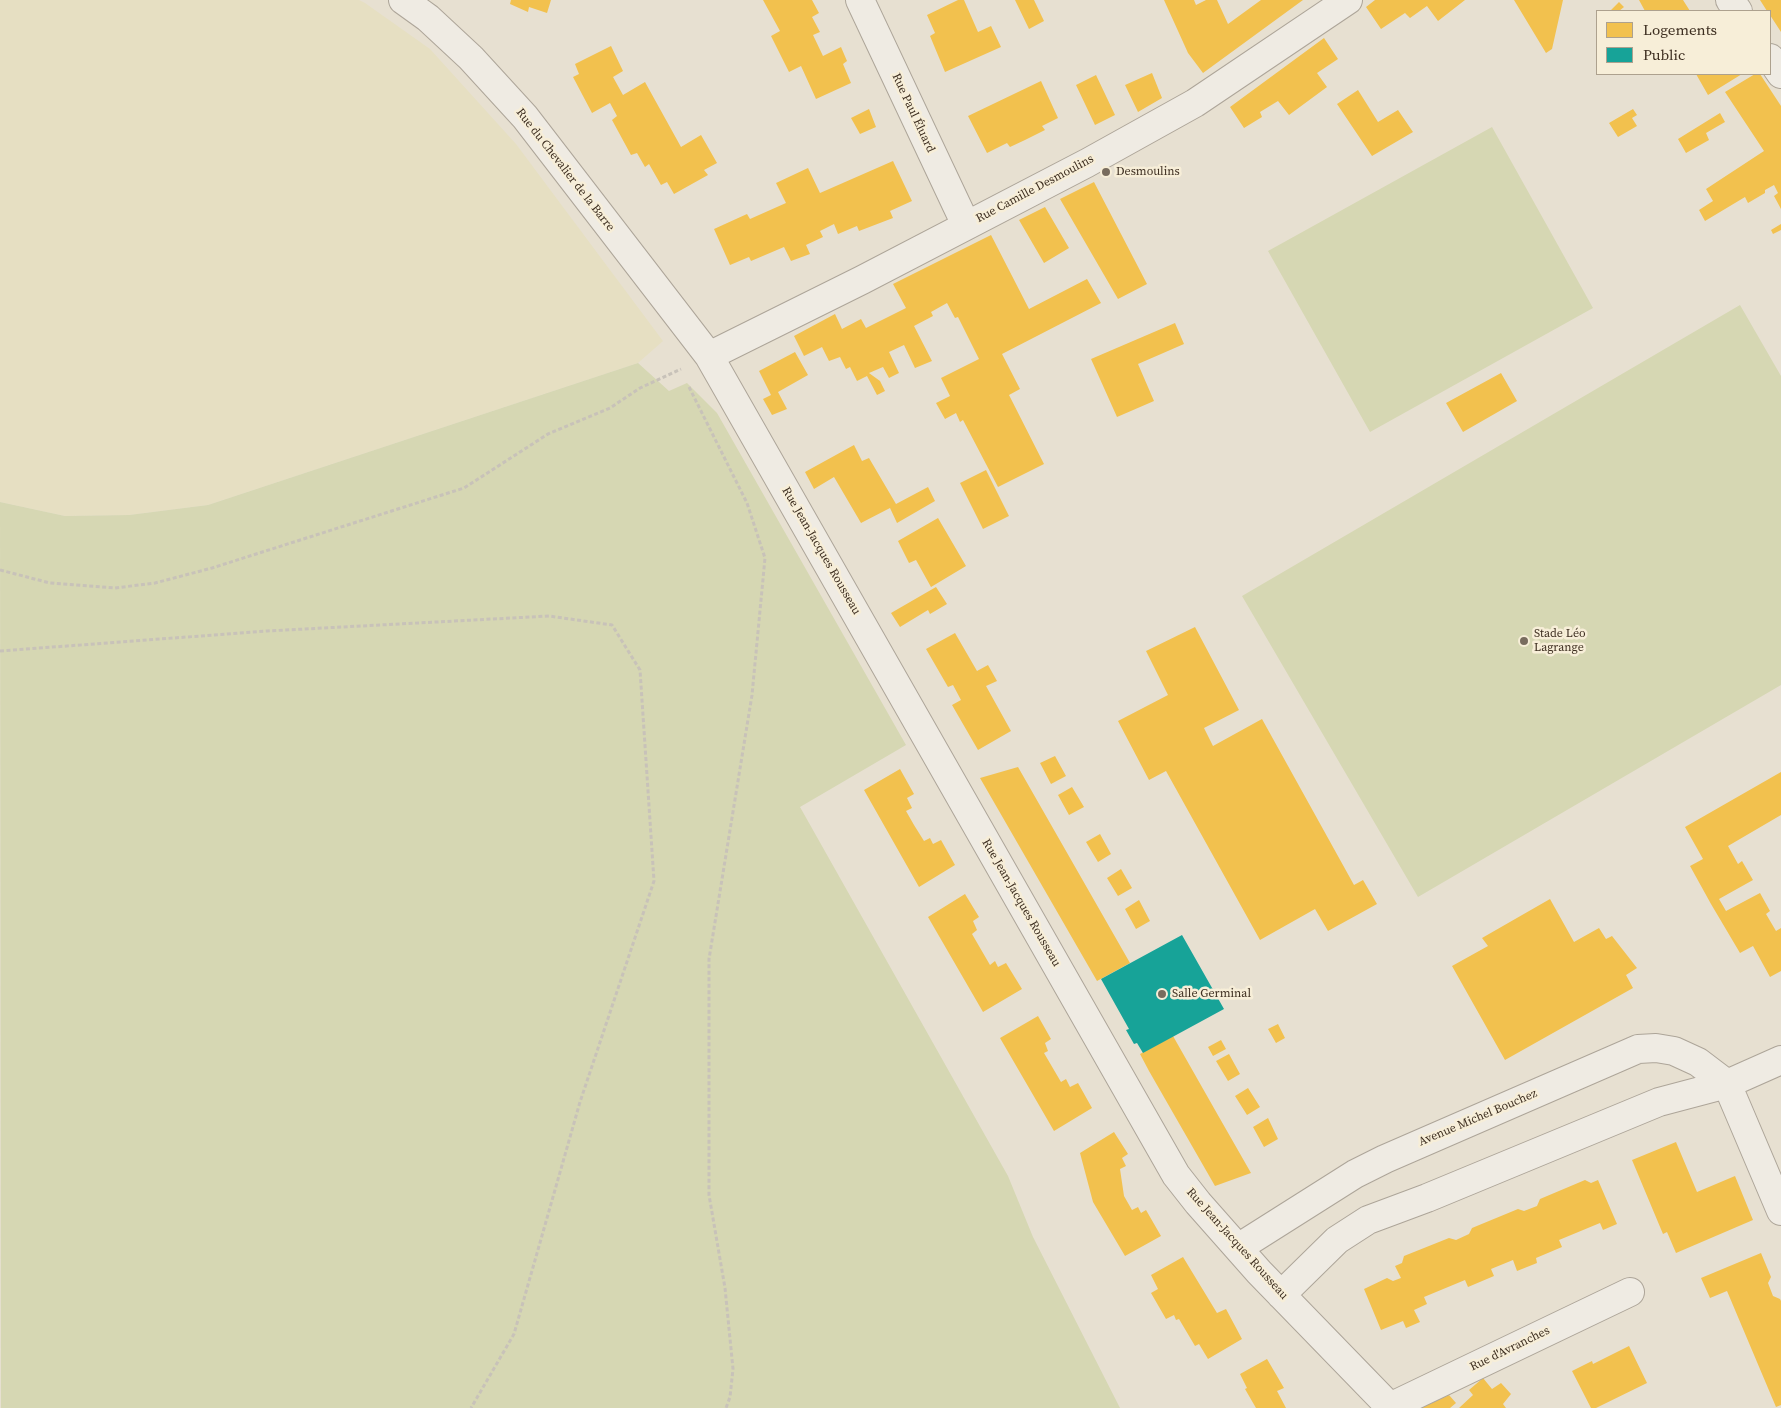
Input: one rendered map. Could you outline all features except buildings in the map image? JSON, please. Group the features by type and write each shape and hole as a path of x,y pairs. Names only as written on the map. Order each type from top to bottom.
{"street":[{"name":"Rue du Chevalier de la Barre","path":"403,0 428,18 471,58 525,118 709,356"},
{"name":"Rue Paul Éluard","path":"860,0 966,225"},
{"name":"Rue Camille Desmoulins","path":"709,356 862,280 1087,163 1195,103 1348,0"},
{"path":"1771,59 1781,74"},
{"name":"Rue Jean-Jacques Rousseau","path":"709,356 1176,1175 1198,1203 1281,1296 1390,1407"},
{"name":"Avenue Michel Bouchez","path":"1238,1248 1355,1174 1385,1159 1638,1049 1656,1048 1674,1051 1698,1062 1727,1084"},
{"path":"1281,1296 1337,1240 1368,1220 1427,1198 1659,1102 1727,1084 1781,1060"},
{"path":"1727,1084 1781,1211"},
{"name":"Rue d'Avranches","path":"1390,1407 1630,1292"}],"path":[{"path":"0,570 50,583 115,588 154,583 212,568 464,488 548,434 610,408 640,388 680,370"},
{"path":"685,379 747,502 765,558 752,694 710,959 709,1195 725,1288 733,1369 730,1397 726,1408"},
{"path":"0,651 268,631 549,616 612,626 617,633 640,670 654,881 580,1102 514,1334 471,1408"}],"shaded area":[{"path":"0,0 359,0 365,3 430,49 516,144 663,341 638,363 208,505 129,515 65,516 0,502"}],"green space":[{"path":"1492,127 1593,308 1370,432 1268,251"},
{"name":"Stade Léo Lagrange","path":"1740,305 1781,376 1781,685 1418,897 1242,596"},
{"path":"638,363 669,391 687,383 717,413 906,745 800,807 1008,1176 1033,1237 1120,1408 1,1408 0,502 65,516 129,515 208,505"}],"place":[{"name":"Desmoulins","path":"1106,172"},
{"name":"Stade Léo Lagrange","path":"1524,641"},
{"name":"Salle Germinal","path":"1162,994"}]}
